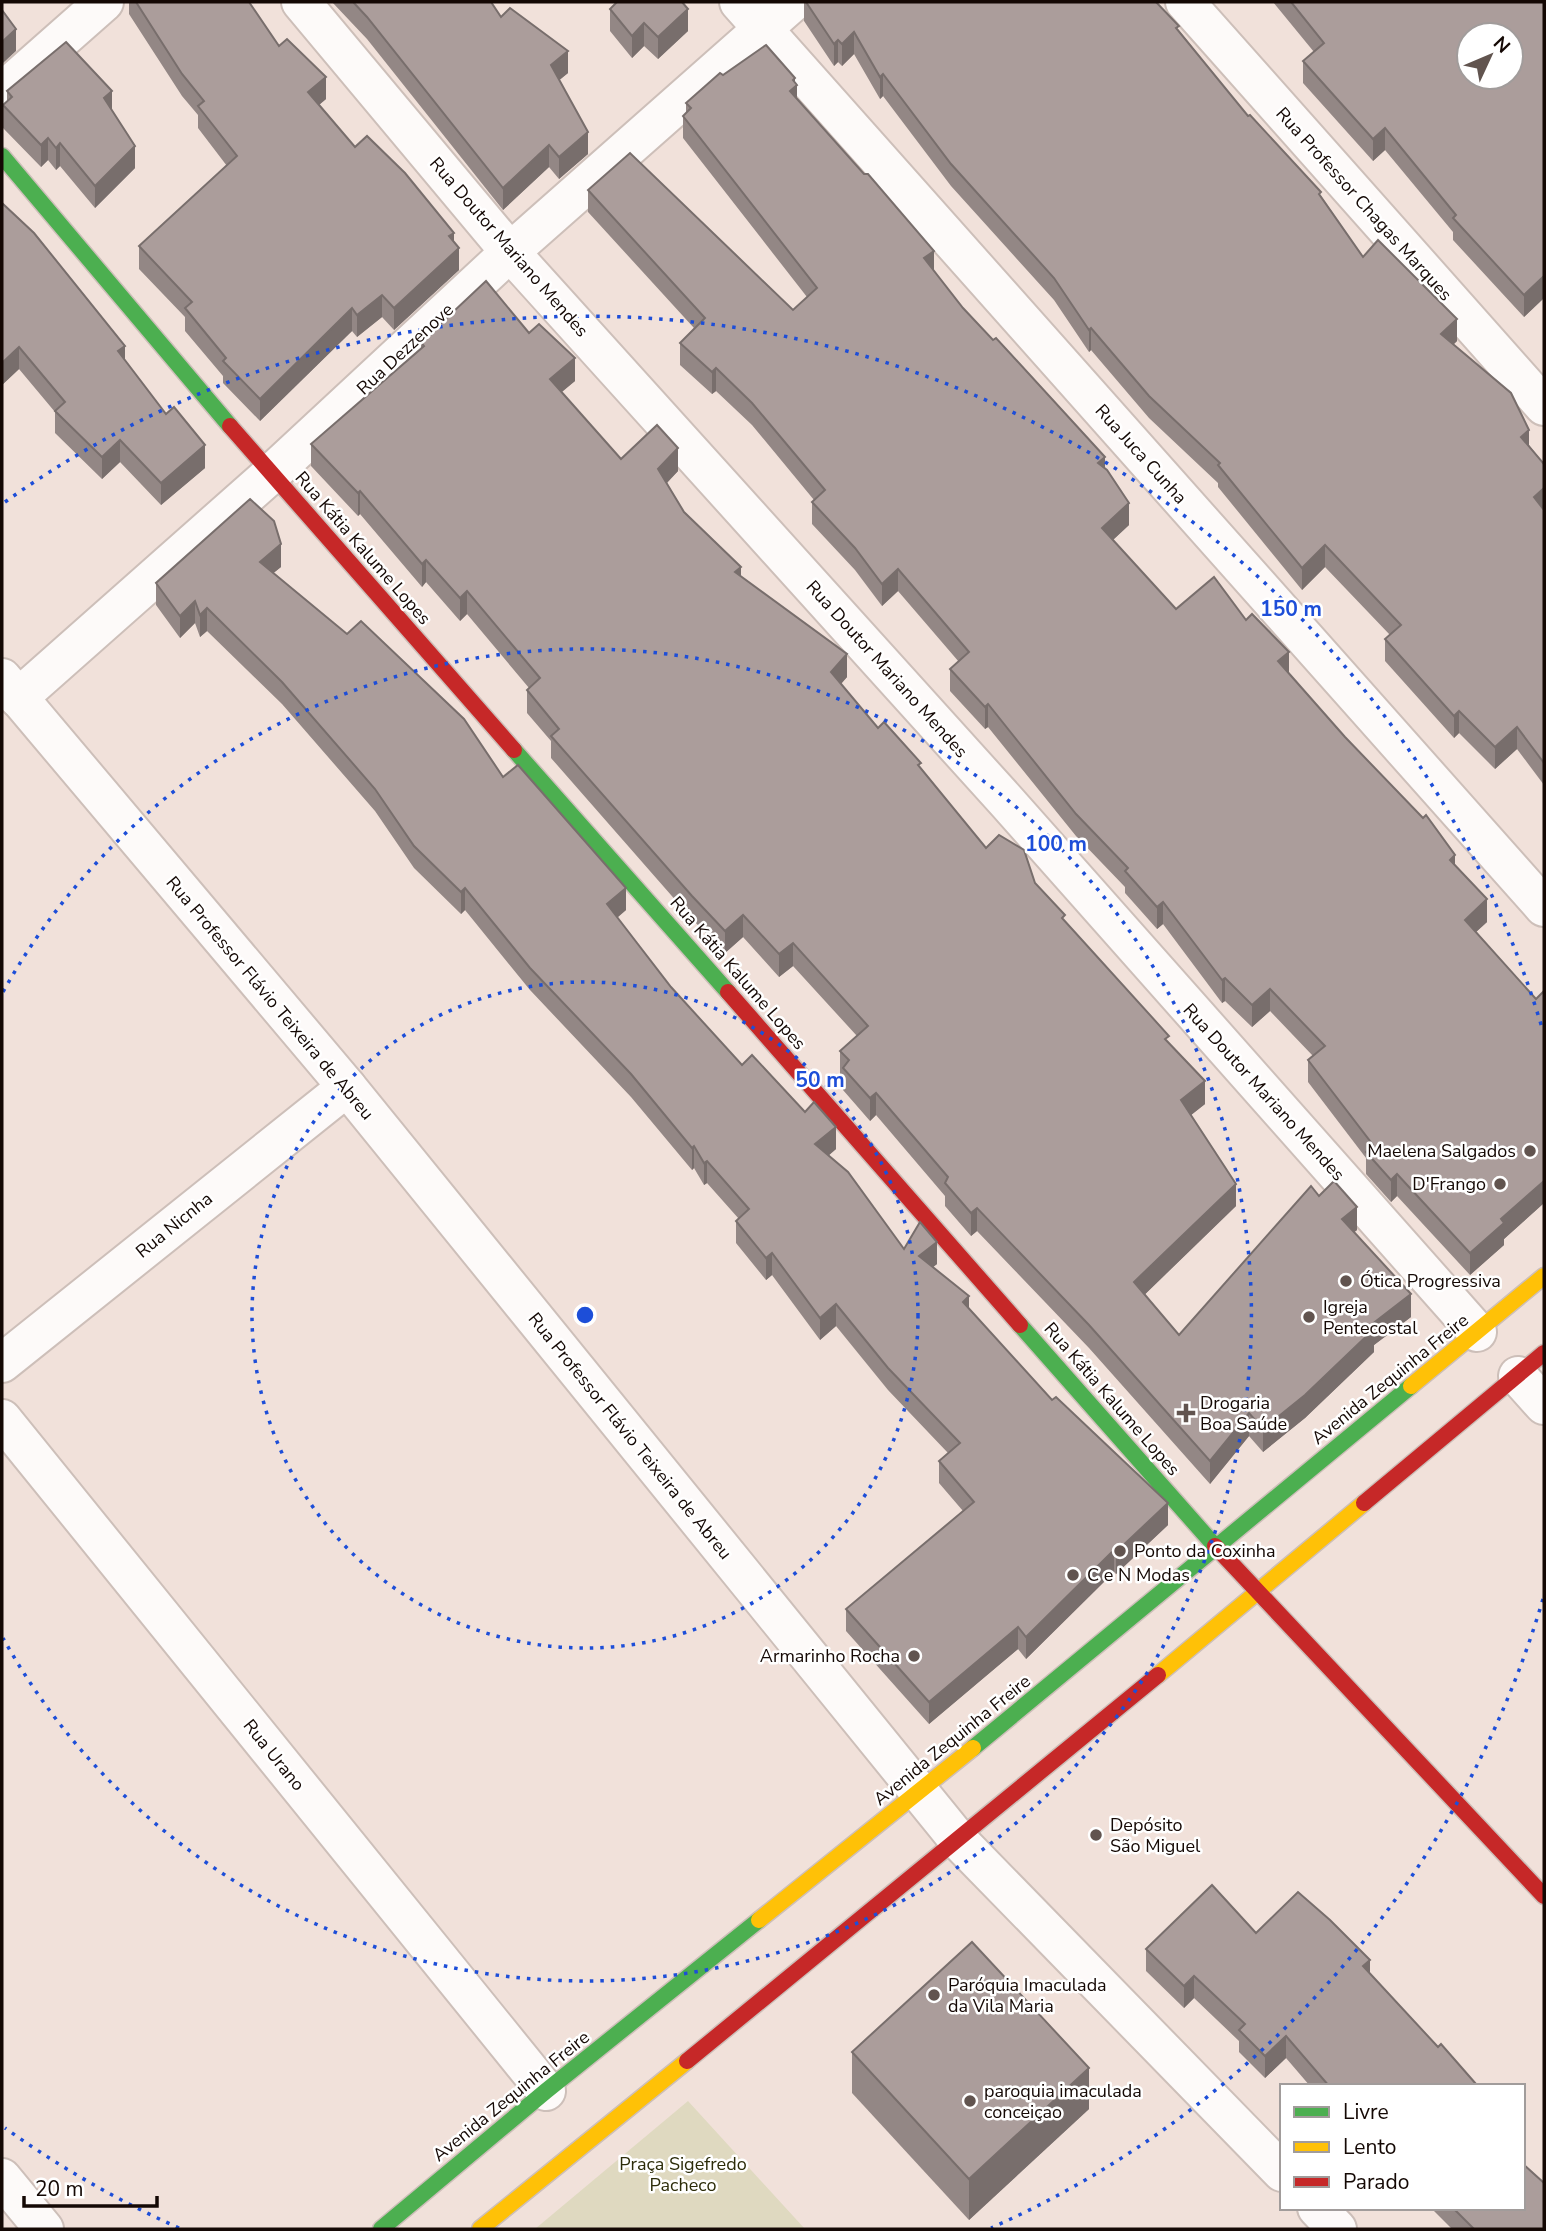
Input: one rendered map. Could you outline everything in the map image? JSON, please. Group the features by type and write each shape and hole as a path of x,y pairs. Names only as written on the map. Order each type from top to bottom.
{"main road":[{"name":"Rua Kátia Kalume Lopes","path":"2,156 271,474 1216,1547 1544,1896"},
{"name":"Avenida Zequinha Freire","path":"381,2229 546,2091 919,1792 1544,1276"},
{"path":"480,2229 958,1841 1531,1365"}],"street":[{"path":"2,92 104,2"},
{"name":"Rua Doutor Mariano Mendes","path":"301,2 510,252 1007,802 1477,1332"},
{"name":"Rua Dezzenove","path":"10,688 271,474 510,252 751,16 793,2"},
{"name":"Rua Professor Chagas Marques","path":"1185,2 1544,407"},
{"name":"Rua Juca Cunha","path":"751,16 1544,907"},
{"name":"Rua Professor Flávio Teixeira de Abreu","path":"10,688 347,1087 958,1841 1280,2170"},
{"name":"Rua Nicnha","path":"2,1363 347,1087"},
{"path":"1531,1365 1544,1405"},
{"name":"Rua Urano","path":"2,1419 546,2091"},
{"path":"2,2178 44,2229"},
{"path":"1319,2210 1337,2229"}],"green space":[{"name":"Praça Sigefredo Pacheco","path":"688,2101 805,2229 535,2229"}],"building":[{"path":"136,2 249,2 279,46 287,39 326,77 308,92 355,147 367,136 405,173 454,233 449,236 459,248 394,308 382,295 357,315 352,308 260,399 223,361 226,358 185,308 192,302 139,246 237,156 198,106 204,101 182,74"},
{"path":"353,2 491,2 501,17 510,8 568,51 551,65 588,132 559,157 549,145 503,188"},
{"path":"617,2 682,2 688,9 658,37 644,23 632,36 610,9"},
{"path":"806,2 1156,2 1179,26 1176,28 1248,116 1250,115 1321,192 1319,194 1363,257 1378,240 1457,319 1441,334 1511,393 1529,430 1521,437 1544,464 1544,488 1534,497 1544,510 1544,763 1517,727 1495,747 1459,711 1454,716 1385,639 1401,625 1325,545 1302,568 1218,465 1220,463 1149,396 1091,328 1089,330 1054,278 951,164 883,74 880,77 854,32 842,44 838,40 834,44"},
{"path":"1291,2 1544,2 1544,276 1524,295 1453,218 1456,215 1385,128 1373,139 1303,61 1324,43"},
{"path":"2,10 16,29 2,42"},
{"path":"66,42 112,91 104,98 135,146 95,186 60,143 56,148 48,138 41,145 3,105 12,97 7,91"},
{"path":"766,45 795,78 793,80 797,85 790,91 864,174 868,174 934,251 924,258 963,308 993,340 996,338 1105,457 1098,463 1107,470 1129,503 1102,528 1176,609 1214,577 1246,620 1252,614 1289,652 1278,661 1345,737 1423,818 1426,815 1455,855 1450,860 1487,899 1465,920 1536,999 1544,991 1544,1181 1501,1219 1504,1223 1470,1253 1397,1174 1391,1180 1366,1152 1373,1145 1308,1060 1325,1046 1270,989 1252,1005 1225,978 1222,980 1163,902 1157,907 1125,871 1128,868 1076,814 988,704 985,707 950,669 969,652 898,569 882,584 855,548 812,502 825,490 752,403 716,368 712,372 680,343 705,318 588,190 630,153 793,310 817,288 683,116 691,108 686,103 720,73 723,75"},
{"path":"2,203 34,233 125,346 118,351 166,414 174,407 205,445 161,483 120,440 102,457 55,411 65,402 19,347 2,363"},
{"path":"486,281 529,333 539,324 575,358 550,379 621,459 657,425 678,448 658,469 684,512 741,567 735,572 847,654 831,672 878,728 884,722 921,763 918,765 986,848 999,835 1024,850 1035,883 1065,915 1062,918 1169,1036 1165,1039 1205,1081 1181,1100 1236,1184 1134,1282 1179,1335 1311,1186 1319,1196 1334,1181 1357,1207 1342,1219 1411,1294 1371,1325 1374,1329 1305,1395 1263,1429 1249,1413 1210,1461 1089,1325 977,1208 971,1213 945,1183 948,1177 876,1093 870,1098 843,1068 849,1060 840,1051 868,1026 793,943 779,954 743,915 725,931 551,736 559,729 527,690 540,678 467,591 460,598 426,560 422,564 360,491 358,493 311,444 424,346 421,342"},
{"path":"250,499 274,521 281,544 260,562 347,634 361,621 464,719 503,777 518,765 626,888 607,904 671,987 742,1065 752,1055 805,1112 814,1102 836,1127 815,1144 848,1172 904,1249 920,1222 937,1242 919,1256 969,1296 963,1302 1052,1400 1056,1397 1168,1503 1116,1552 1114,1550 1026,1637 1018,1627 929,1702 846,1609 974,1502 939,1461 960,1443 888,1368 836,1304 820,1318 772,1253 766,1258 736,1221 749,1209 707,1161 704,1163 694,1146 692,1148 631,1074 530,968 465,888 461,892 414,846 375,789 282,682 207,608 200,615 195,601 180,616 156,583"},
{"path":"1212,1885 1256,1933 1298,1892 1370,1960 1363,1966 1438,2047 1441,2044 1476,2084 1327,2084 1286,2036 1265,2056 1239,2030 1245,2024 1194,1976 1184,1986 1146,1949"},
{"name":"paroquia imaculada conceiçao","path":"972,1942 1089,2068 969,2179 852,2052"},
{"path":"1525,2166 1544,2183 1544,2229 1474,2229 1455,2210 1525,2210"}],"traffic: fast":[{"path":"2,156 230,426"},
{"path":"514,750 728,992"},
{"path":"1020,1325 1215,1546"},
{"path":"973,1748 1411,1386"},
{"path":"381,2229 546,2091 759,1920"}],"traffic: slow":[{"path":"1411,1386 1544,1276"},
{"path":"1158,1675 1364,1503"},
{"path":"759,1920 973,1748"},
{"path":"480,2229 687,2061"}],"traffic: jam":[{"path":"230,426 514,750"},
{"path":"728,992 1020,1325"},
{"path":"1364,1503 1544,1353"},
{"path":"1215,1546 1544,1896"},
{"path":"687,2061 1158,1675"}],"place":[{"name":"Maelena Salgados","path":"1530,1151"},
{"name":"D'Frango","path":"1500,1184"},
{"name":"Ótica Progressiva","path":"1346,1281"},
{"name":"Igreja Pentecostal","path":"1309,1317"},
{"name":"Drogaria Boa Saúde","path":"1186,1413"},
{"name":"Ponto da Coxinha","path":"1120,1551"},
{"name":"C e N Modas","path":"1073,1575"},
{"name":"Armarinho Rocha","path":"914,1656"},
{"name":"Depósito São Miguel","path":"1096,1835"},
{"name":"Paróquia Imaculada da Vila Maria","path":"934,1995"},
{"name":"paroquia imaculada conceiçao","path":"970,2101"}]}
